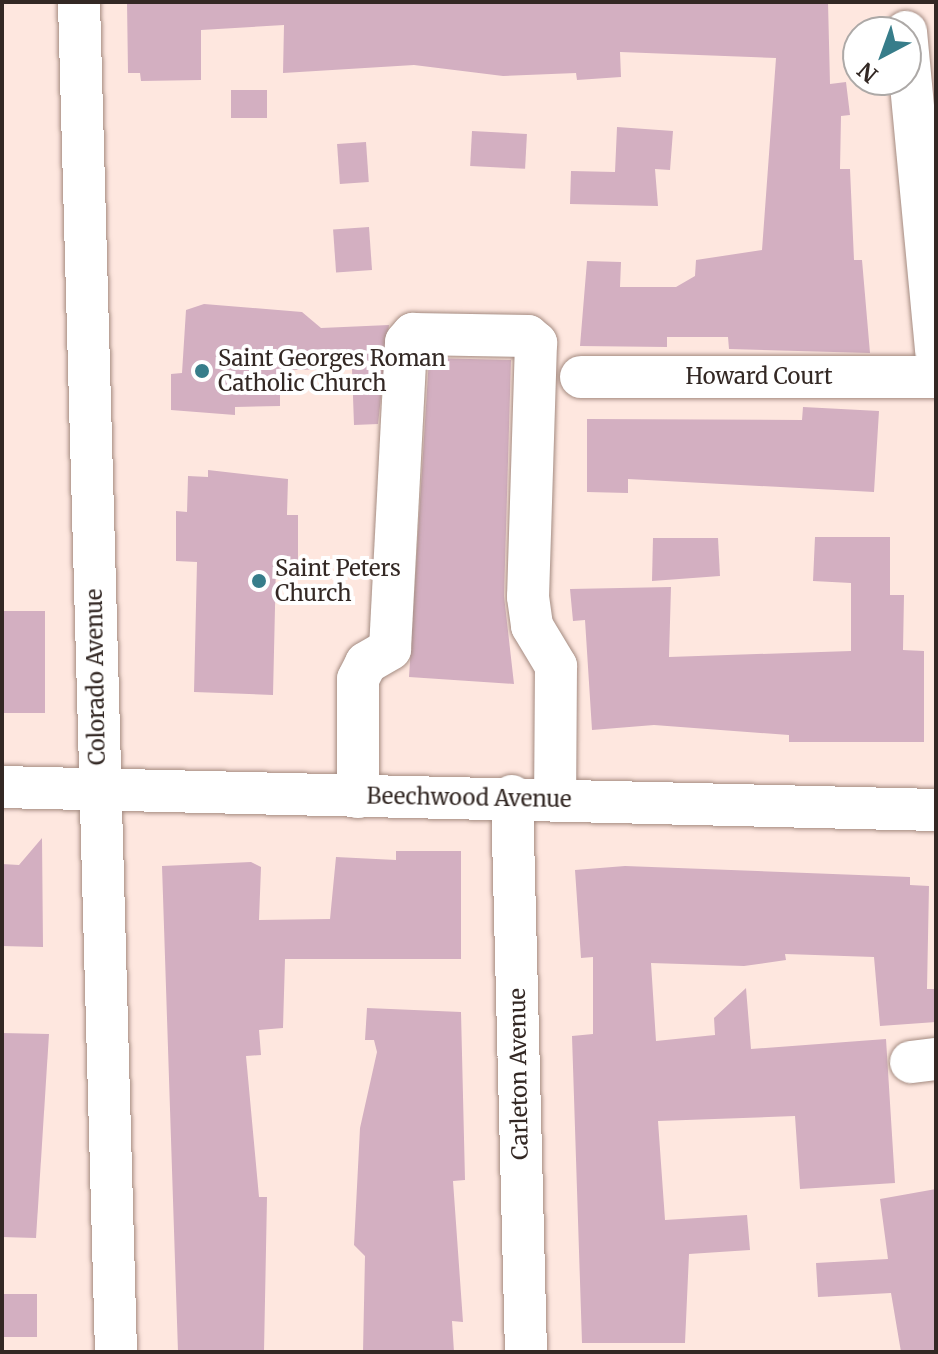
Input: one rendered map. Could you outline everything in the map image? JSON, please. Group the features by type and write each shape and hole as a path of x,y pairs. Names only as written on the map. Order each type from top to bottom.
{"street":[{"name":"Colorado Avenue","path":"79,2 116,1352"},
{"path":"912,96 936,350"},
{"path":"358,797 358,679 366,663 390,649 406,342 413,334 528,336 536,343 528,597 532,626 556,666 555,799"},
{"name":"Howard Court","path":"581,377 936,377"},
{"name":"Beechwood Avenue","path":"2,787 358,797 512,796 936,810"},
{"name":"Carleton Avenue","path":"512,796 526,1352"}],"building":[{"path":"127,2 828,2 830,84 842,82 842,96 848,96 850,115 841,116 840,169 850,169 854,260 862,260 870,353 729,349 728,337 667,337 667,347 580,346 587,261 621,262 620,287 676,287 695,276 696,260 762,250 776,58 620,52 621,77 577,80 576,73 503,76 414,65 283,73 284,25 201,30 201,80 141,81 140,73 128,73"},
{"path":"231,90 267,90 267,118 231,118"},
{"path":"617,127 673,131 670,170 655,169 658,206 570,204 571,171 615,172"},
{"path":"472,131 527,134 525,169 470,166"},
{"path":"366,142 369,182 340,184 337,144"},
{"path":"369,227 372,270 336,272 333,230"},
{"path":"204,304 302,312 321,328 389,325 378,424 354,425 352,369 280,370 280,406 235,407 235,415 171,410 171,374 182,373 186,310"},
{"path":"429,358 511,360 504,596 514,684 409,677"},
{"path":"803,407 879,411 874,492 628,479 628,493 587,492 587,419 802,420"},
{"path":"208,470 288,479 287,515 298,515 298,565 276,564 273,695 194,692 197,562 176,561 176,511 187,512 188,476 208,477"},
{"path":"815,537 890,537 890,595 904,595 903,650 924,651 924,742 789,742 789,735 654,725 592,730 585,620 573,621 570,589 671,587 669,657 851,651 851,583 813,581"},
{"path":"653,538 718,538 720,576 652,581"},
{"path":"2,611 45,611 45,713 2,713"},
{"path":"42,838 43,947 2,946 2,864 19,865"},
{"path":"396,851 461,851 461,959 285,959 283,1028 259,1030 261,1055 246,1056 259,1197 267,1197 264,1352 178,1352 162,866 251,862 261,867 259,920 330,919 336,857 396,860"},
{"path":"625,866 910,877 910,885 929,886 927,989 936,989 936,1022 880,1026 874,957 785,954 786,960 744,966 651,963 656,1041 715,1035 714,1018 746,988 751,1049 886,1039 895,1183 800,1189 795,1116 658,1121 665,1220 747,1215 750,1250 689,1254 685,1343 582,1343 572,1036 593,1034 593,957 581,958 575,870"},
{"path":"367,1008 461,1012 465,1180 453,1181 463,1322 452,1321 454,1352 363,1352 365,1256 354,1245 360,1128 377,1052 374,1040 365,1040"},
{"path":"2,1033 49,1034 36,1238 2,1237"},
{"path":"936,1189 936,1352 901,1352 891,1293 818,1297 816,1263 888,1259 880,1199"},
{"path":"2,1294 37,1294 37,1337 2,1337"}],"place":[{"name":"Saint Georges Roman Catholic Church","path":"202,371"},
{"name":"Saint Peters Church","path":"259,581"}]}
